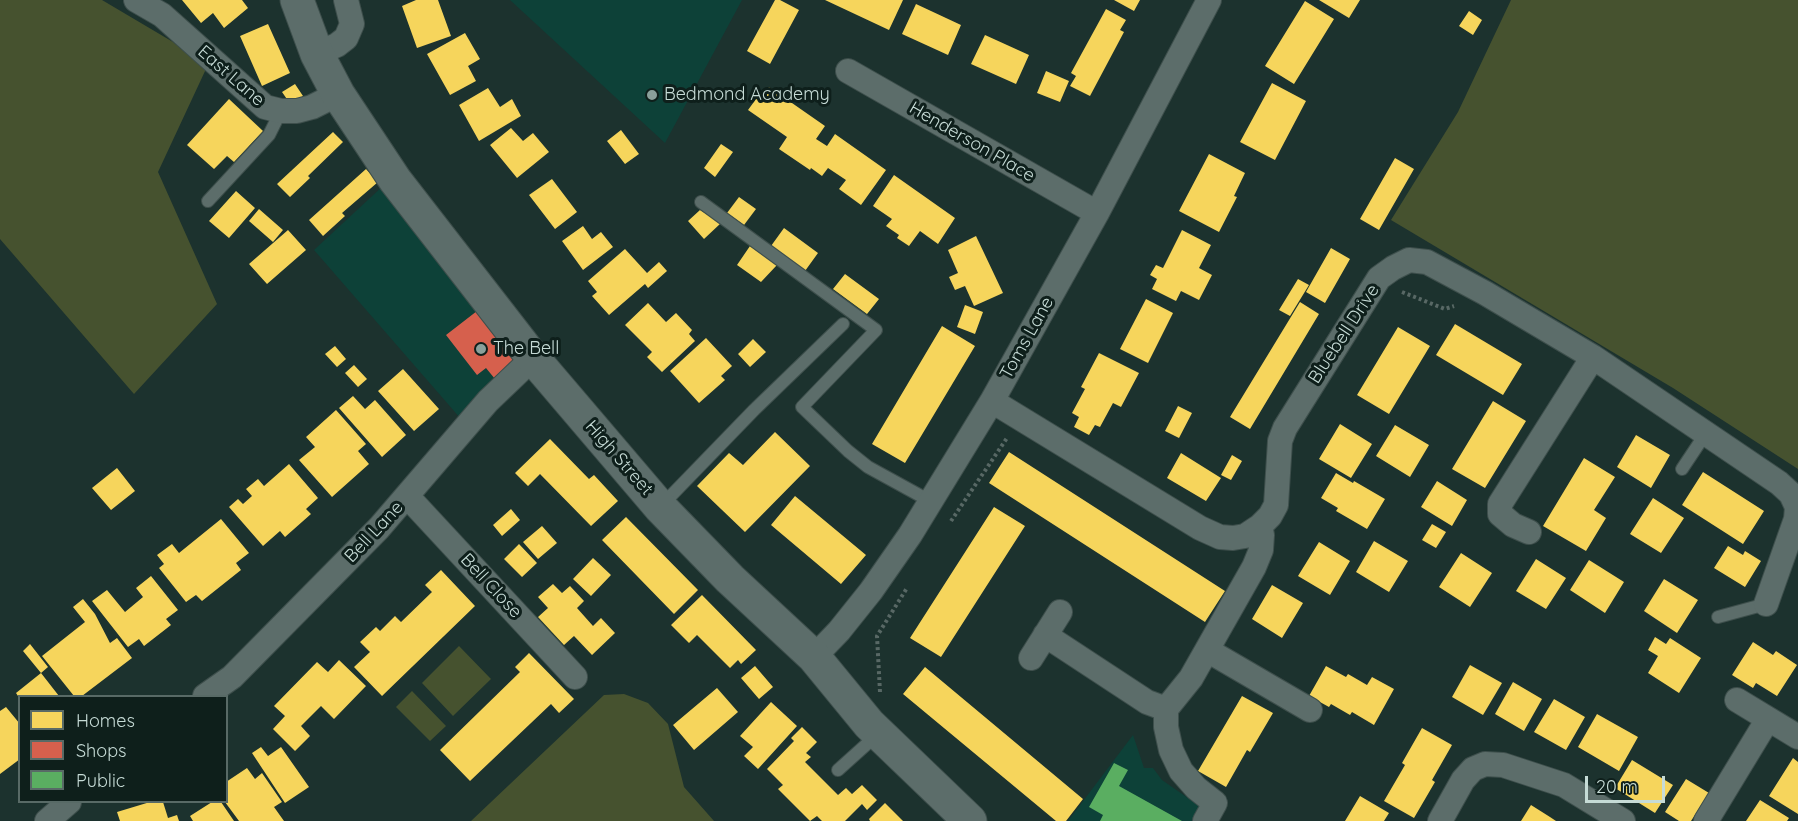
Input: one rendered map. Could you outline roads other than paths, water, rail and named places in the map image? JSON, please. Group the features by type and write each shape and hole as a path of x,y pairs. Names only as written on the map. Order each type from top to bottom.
{"street":[{"name":"East Lane","path":"136,0 162,15 265,107 281,111 297,111 312,107 338,94"},
{"name":"High Street","path":"297,0 317,54 338,94 395,180 533,358 660,507 729,579 814,657 870,724 970,821"},
{"path":"317,54 346,38 352,24 346,0"},
{"name":"Toms Lane","path":"814,657 840,631 871,591 992,400 1097,213 1209,0"},
{"name":"Henderson Place","path":"848,71 1097,213"},
{"name":"Bluebell Drive","path":"1260,526 1270,516 1276,505 1280,441 1285,428 1379,278 1409,260 1427,262 1485,293 1593,357 1779,483 1791,494 1797,507 1796,519 1766,604"},
{"path":"1529,532 1513,525 1500,514 1500,504 1593,357"},
{"name":"Bell Lane","path":"206,695 240,669 379,528 488,401 533,358"},
{"path":"992,400 1200,528 1220,537 1233,538 1245,536 1260,526 1261,550 1191,678 1166,709 1166,727 1171,750 1181,771 1196,788 1215,802 1205,821"},
{"name":"Bell Close","path":"407,496 575,677"},
{"path":"1031,658 1060,612"},
{"path":"1046,635 1147,702 1166,709"},
{"path":"1207,650 1310,710"},
{"path":"1737,700 1798,737"},
{"path":"1706,821 1768,719"},
{"path":"1440,821 1463,780 1473,768 1485,764 1503,765 1564,785 1623,821"},
{"path":"47,821 67,803"}],"lane":[{"path":"208,201 269,135 281,111"},
{"path":"700,202 876,330 802,407 868,467 930,501"},
{"path":"660,507 754,410 843,324"},
{"path":"1682,469 1706,434"},
{"path":"1718,617 1766,604"},
{"path":"838,770 870,724"}],"place":[{"name":"Bedmond Academy","path":"652,95"},
{"name":"The Bell","path":"481,349"}]}
